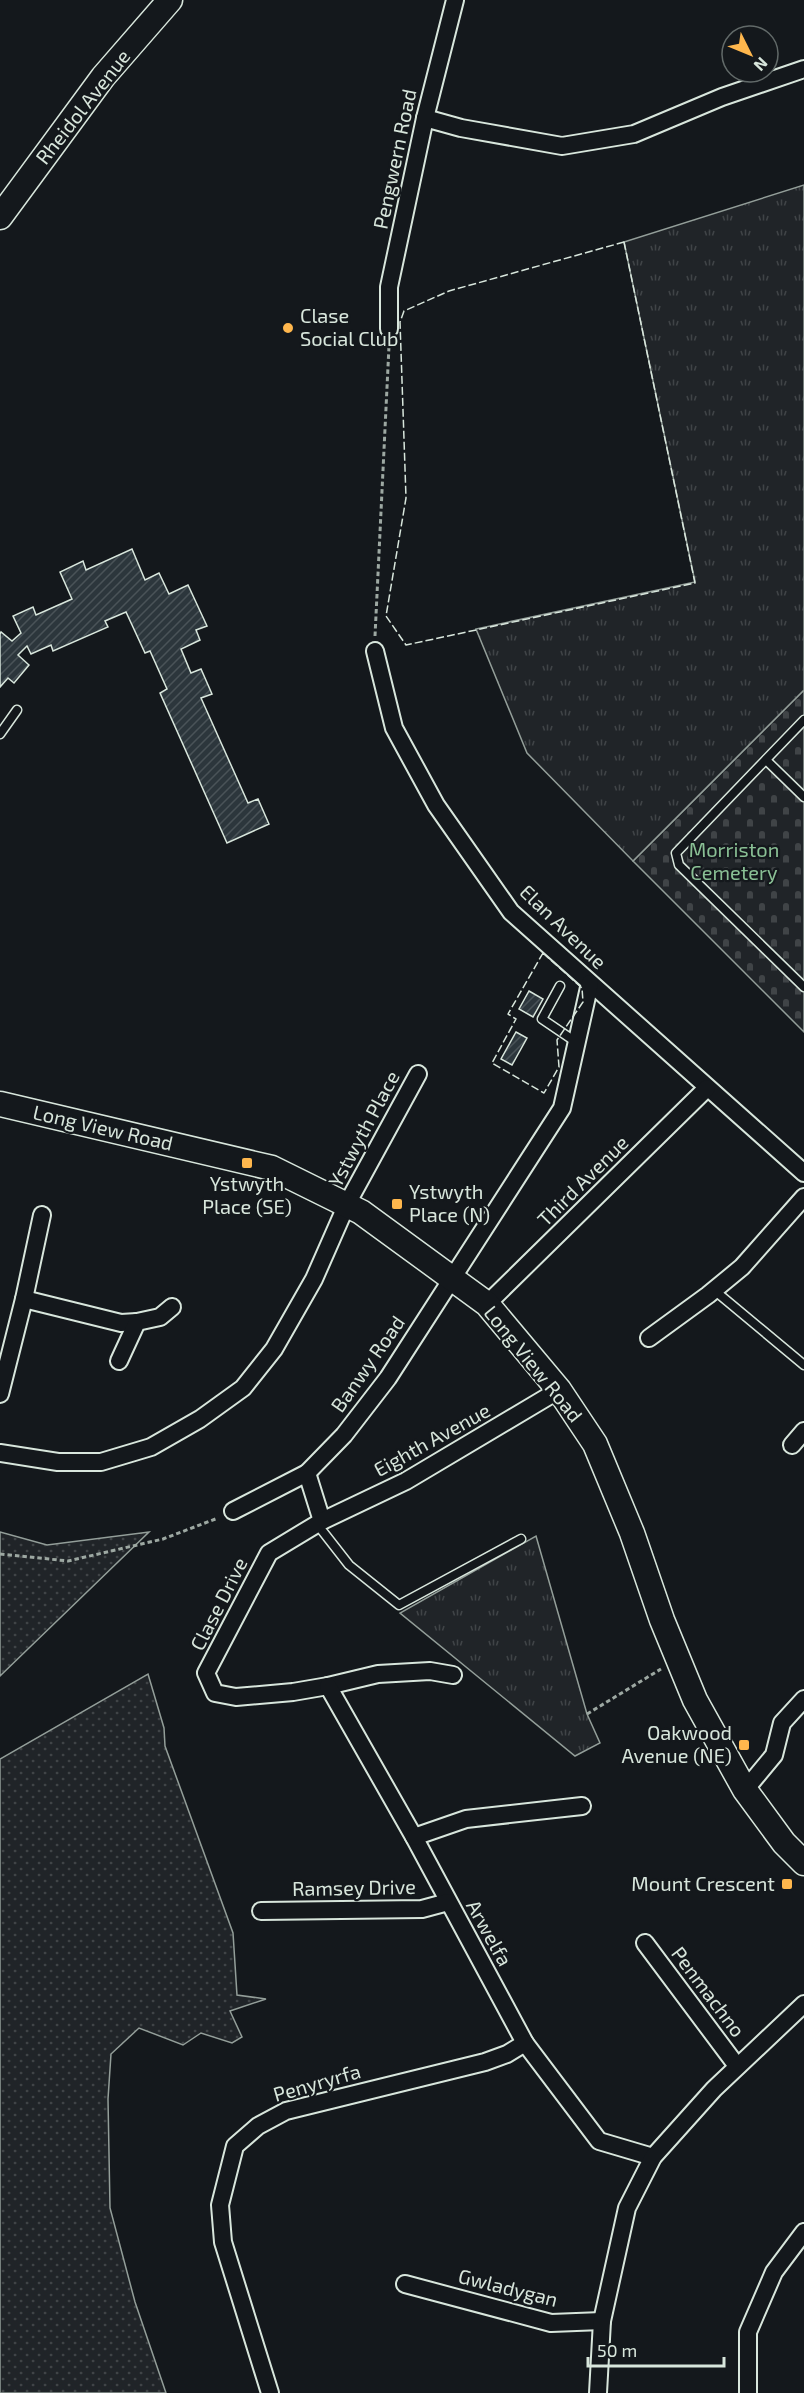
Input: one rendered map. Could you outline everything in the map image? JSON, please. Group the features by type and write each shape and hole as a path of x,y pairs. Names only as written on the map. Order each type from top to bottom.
{"street":[{"name":"Rheidol Avenue","path":"0,217 103,77 170,0"},
{"name":"Pengwern Road","path":"389,329 389,287 425,118 455,0"},
{"path":"425,118 483,133 562,146 634,134 711,101 804,69"},
{"name":"Elan Avenue","path":"375,651 394,728 436,805 511,912 804,1173"},
{"name":"Banwy Road","path":"233,1511 307,1473 344,1435 388,1378 562,1108 590,983"},
{"name":"Ystwyth Place","path":"0,1453 58,1462 101,1462 151,1447 200,1419 243,1388 274,1349 314,1279 347,1204 418,1074"},
{"name":"Third Avenue","path":"487,1304 707,1088"},
{"name":"Long View Road","path":"0,1104 272,1168 361,1212 487,1304 559,1390 595,1444 632,1533 662,1620 695,1700 745,1790 784,1843 804,1863"},
{"path":"649,1338 742,1267 804,1197"},
{"path":"0,1394 42,1215"},
{"path":"24,1299 121,1323 160,1317 172,1307"},
{"path":"119,1361 137,1322"},
{"name":"Eighth Avenue","path":"320,1522 406,1481 559,1390"},
{"path":"792,1444 804,1431"},
{"path":"307,1473 320,1522"},
{"name":"Clase Drive","path":"320,1522 268,1553 206,1673 215,1693 236,1697 328,1686"},
{"path":"328,1686 378,1674 430,1671 453,1674"},
{"name":"Arwelfa","path":"328,1686 414,1837 525,2043 599,2141 653,2157"},
{"path":"745,1790 774,1755 782,1723 804,1699"},
{"path":"414,1837 466,1819 582,1806"},
{"name":"Ramsey Drive","path":"261,1911 422,1909 448,1902"},
{"name":"Penmachno","path":"645,1943 738,2066"},
{"path":"598,2393 602,2321 627,2208 653,2157 714,2089 804,2004"},
{"name":"Penyryrfa","path":"270,2393 223,2242 220,2205 235,2146 258,2126 286,2110 485,2062 507,2054 525,2043"},
{"path":"748,2393 748,2332 774,2272 804,2232"},
{"name":"Gwladygan","path":"405,2284 551,2323 602,2321"}],"lane":[{"path":"0,734 17,711"},
{"path":"804,720 676,853 679,865 804,987"},
{"path":"765,760 804,797"},
{"path":"560,986 542,1020 576,1042"},
{"path":"714,1290 804,1365"},
{"path":"320,1522 349,1565 399,1605 521,1539"}],"path":[{"path":"375,651 389,329"},
{"path":"0,1554 68,1561 163,1539 233,1511"},
{"path":"586,1714 678,1659"}],"green space":[{"path":"804,185 804,690 633,861 527,753 476,629 695,582 624,242"},
{"name":"Morriston Cemetery","path":"804,690 804,1032 633,861"},
{"path":"0,1532 47,1545 149,1532 0,1676"},
{"path":"536,1536 587,1714 600,1743 575,1756 400,1613"},
{"path":"148,1674 164,1728 165,1746 233,1933 237,1995 266,1999 230,2011 242,2037 232,2043 201,2033 183,2045 139,2028 111,2054 108,2099 110,2208 135,2302 166,2393 0,2393 0,1759"}],"building":[{"path":"132,549 145,580 159,573 169,594 188,585 207,626 196,630 200,640 181,649 191,673 201,669 212,694 201,698 248,803 258,799 269,824 227,843 160,693 167,689 150,651 145,653 126,612 105,621 108,627 53,651 51,645 31,654 27,646 18,655 29,665 14,683 8,678 0,687 0,634 1,632 12,641 21,633 13,616 33,607 36,615 72,599 60,572 83,561 86,570"},
{"path":"529,991 543,999 533,1017 519,1009"},
{"path":"516,1032 527,1038 512,1065 501,1059"}],"fence":[{"path":"624,242 695,583 406,645 386,616 406,498 400,322 404,311 449,291 624,242"},
{"path":"543,953 582,988 583,1002 557,1040 559,1067 544,1093 492,1063 516,1019 508,1014 543,953"}],"place":[{"name":"Clase Social Club","path":"288,328"},
{"name":"Ystwyth Place (SE)","path":"247,1163"},
{"name":"Ystwyth Place (N)","path":"397,1204"},
{"name":"Oakwood Avenue (NE)","path":"744,1745"},
{"name":"Mount Crescent","path":"787,1884"}]}
